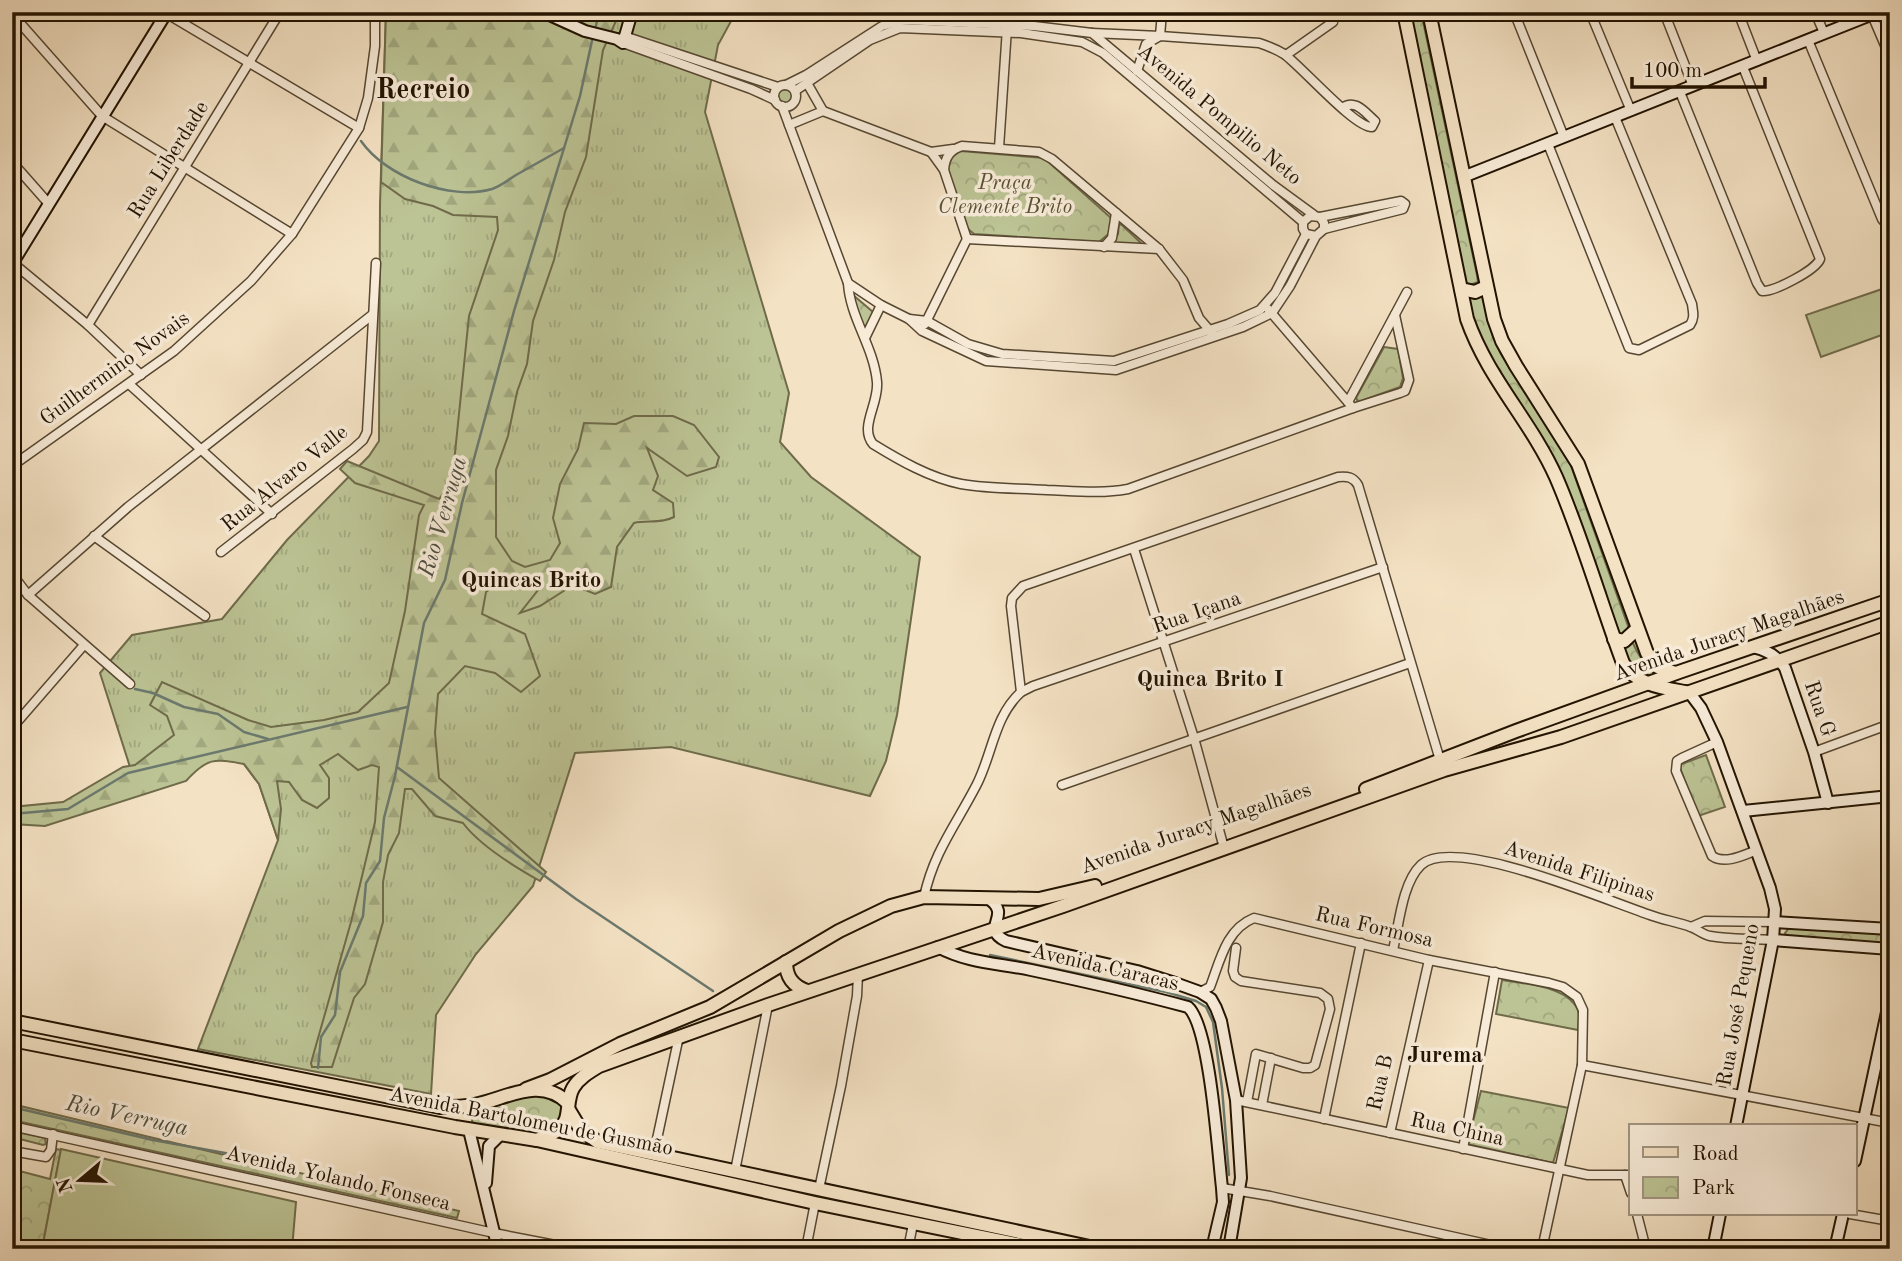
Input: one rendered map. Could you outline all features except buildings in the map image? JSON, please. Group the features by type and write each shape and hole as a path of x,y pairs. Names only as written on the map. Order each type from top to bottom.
{"main road":[{"path":"1404,12 1467,319 1483,359 1544,454 1556,478 1623,663 1628,671 1647,684 1689,692"},
{"path":"1429,12 1486,286 1502,341 1578,464 1637,629 1652,662 1663,671 1675,673"},
{"path":"1461,289 1475,292 1486,286"},
{"name":"Avenida Juracy Magalhães","path":"537,1140 558,1131 567,1120 570,1093 578,1081 599,1066 768,1004 1063,906 1516,731 1675,673 1890,600"},
{"path":"1856,613 1852,623 1860,633"},
{"name":"Avenida Juracy Magalhães","path":"526,1089 620,1044 710,1006 876,912 924,897 1039,899 1100,885 1444,770 1561,737 1890,622"},
{"path":"1614,639 1628,639 1637,629"},
{"path":"1615,695 1621,681 1623,663"},
{"path":"1516,731 1522,748"},
{"path":"786,962 788,976 792,982 807,992"},
{"name":"Avenida Bartolomeu de Gusmão","path":"12,1021 440,1107 475,1105 526,1089"},
{"name":"Avenida Bartolomeu de Gusmão","path":"12,1040 469,1130 537,1140 913,1224 1041,1249"},
{"path":"526,1089 549,1091 561,1097 568,1106"},
{"name":"Avenida Bartolomeu de Gusmão","path":"568,1106 582,1130 598,1142 1099,1249"}],"street":[{"name":"Rua Liberdade","path":"88,325 280,12"},
{"name":"Guilhermino Novais","path":"12,466 129,384 202,328 251,281 292,234 359,128 368,98 377,32 375,12"},
{"path":"543,12 584,31 617,39 782,85 795,91 793,102 789,106 779,103 751,89 617,39"},
{"path":"617,39 632,12"},
{"path":"1160,36 1162,12"},
{"path":"1514,12 1564,137"},
{"path":"1590,12 1631,111"},
{"path":"1664,12 1693,86"},
{"path":"1738,12 1757,61"},
{"path":"1815,12 1824,33"},
{"path":"141,375 88,325 13,264 165,13 359,128"},
{"path":"1463,177 1875,13 1890,57"},
{"path":"12,14 102,116 292,234"},
{"name":"Avenida Pompilio Neto","path":"782,85 806,75 882,26 895,21 1092,33 1273,185 1317,216"},
{"path":"1286,55 1333,22"},
{"name":"Avenida Pompilio Neto","path":"795,91 870,40 900,28 1007,29 1090,44 1303,222"},
{"path":"999,148 1007,29"},
{"path":"1092,33 1258,43 1273,47 1286,55 1342,108"},
{"path":"1137,81 1137,69 1146,44 1160,36"},
{"path":"1808,40 1882,219 1890,229"},
{"path":"1680,92 1756,283 1762,290 1771,290 1815,267 1819,263 1818,251 1743,67"},
{"path":"807,83 823,111 931,152 962,146 999,148 1039,152 1052,159 1159,249 1183,280 1199,318 1215,338"},
{"path":"782,85 774,93 789,125 848,283 850,302 875,365 877,399 867,424 869,439 908,464 959,484 1102,493 1128,489 1351,405 1399,393 1408,386 1409,380 1395,315"},
{"path":"789,125 823,111"},
{"path":"1548,144 1629,348 1639,350 1690,325 1693,320 1692,304 1615,117"},
{"path":"944,170 944,161 953,149"},
{"path":"922,331 967,239 944,170 931,152"},
{"path":"12,162 49,204"},
{"path":"848,283 881,305 909,319 922,331 986,361 1116,370 1259,321 1272,313 1290,286 1316,236 1324,229 1403,209 1405,204 1401,201 1306,218 1303,229 1306,234 1316,236"},
{"path":"1104,247 1112,238 1116,213"},
{"path":"1317,216 1324,223 1324,229"},
{"path":"909,319 926,321 968,344 1002,354 1103,361 1126,358 1247,317 1265,305 1275,293 1306,234"},
{"path":"967,239 1159,249"},
{"name":"Rua Alvaro Valle","path":"221,552 272,514 366,436 372,370 376,263"},
{"path":"1351,405 1407,292"},
{"path":"865,338 881,305"},
{"path":"1265,305 1351,405"},
{"path":"28,595 94,536 372,315"},
{"path":"129,384 272,514"},
{"path":"924,897 936,856 980,777 1000,719 1010,702 1021,692 1011,606 1013,598 1023,586 1338,477 1348,476 1359,485 1440,760"},
{"path":"94,536 205,616"},
{"path":"1134,549 1194,738 1224,845"},
{"name":"Rua Içana","path":"1021,692 1383,567"},
{"path":"12,574 28,595 130,684"},
{"path":"12,728 84,645"},
{"name":"Rua G","path":"1751,647 1759,648 1780,660 1785,668 1814,752 1828,803"},
{"path":"1062,785 1410,663"},
{"name":"Rua José Pequeno","path":"1689,692 1701,708 1717,741 1773,900 1773,940 1736,1124"},
{"path":"1814,752 1890,724"},
{"path":"1717,741 1677,761 1676,771 1717,860 1730,859 1757,850"},
{"path":"1743,811 1890,796"},
{"name":"Avenida Filipinas","path":"1393,950 1409,880 1421,865 1445,858 1470,859 1527,872 1691,927 1707,936 1890,949"},
{"path":"989,899 998,906 999,911 993,928"},
{"name":"Rua Formosa","path":"1200,992 1210,987 1227,942 1235,929 1254,918 1429,960 1563,987 1577,997 1583,1010 1582,1065"},
{"name":"Avenida Filipinas","path":"1691,927 1705,921 1775,922 1888,931"},
{"name":"Avenida Caracas","path":"993,928 998,937 1006,941 1137,971 1200,992 1211,999 1216,1008 1241,1101 1240,1191 1229,1249"},
{"path":"1324,1119 1361,943"},
{"name":"Avenida Caracas","path":"938,947 959,958 1027,969 1188,1007 1193,1012 1205,1052 1222,1188 1223,1202 1212,1249"},
{"path":"1236,948 1233,971 1235,977 1241,981 1320,993 1328,999 1330,1009 1315,1065 1303,1068 1256,1054 1241,1101"},
{"name":"Rua B","path":"1390,1133 1429,960"},
{"path":"1463,1149 1495,972"},
{"path":"819,1189 841,1086 857,996 858,974"},
{"path":"1856,1156 1890,998"},
{"path":"735,1171 768,1004"},
{"path":"654,1153 679,1036"},
{"path":"1262,1105 1272,1058"},
{"path":"1542,1249 1582,1065 1890,1124"},
{"name":"Rua China","path":"1241,1101 1559,1169 1599,1176 1628,1175"},
{"name":"Avenida Yolando Fonseca","path":"12,1126 576,1249"},
{"path":"469,1130 498,1249"},
{"path":"12,1151 46,1157 51,1150 53,1134"},
{"path":"485,1196 489,1146 500,1135"},
{"path":"1222,1188 1270,1196 1509,1249"},
{"path":"806,1249 816,1203"},
{"path":"1856,1215 1890,1221"},
{"path":"1638,1216 1646,1249"},
{"path":"1713,1249 1720,1216"},
{"path":"1835,1249 1843,1216"},
{"path":"908,1249 913,1224"}],"green space":[{"path":"386,12 736,12 718,45 705,112 789,393 780,442 811,477 920,557 897,715 886,761 870,796 671,747 575,753 533,886 476,954 436,1015 431,1094 198,1049 278,840 259,784 222,735 130,767 100,673 132,635 222,619 287,540 369,456 379,441 380,204"},
{"path":"386,12 620,12 603,50 586,157 565,212 554,260 533,321 527,364 496,470 496,537 512,561 525,567 550,560 560,543 553,518 560,484 578,449 584,423 616,424 634,416 673,416 694,425 719,457 716,467 687,476 647,448 658,476 653,490 673,503 674,517 634,523 617,547 611,587 595,594 573,585 540,606 520,613 538,590 526,584 502,579 486,592 482,614 525,634 540,676 521,692 495,673 465,666 438,694 435,733 439,778 546,872 540,881 509,863 488,848 463,823 435,816 412,789 405,789 399,833 388,855 383,882 383,922 365,984 354,998 332,1067 312,1067 375,822 379,767 372,765 358,770 338,754 320,765 329,778 329,798 317,808 302,800 289,782 277,781 281,809 278,840 259,784 244,764 225,761 206,764 186,781 45,826 12,824 12,807 63,802 123,767 135,765 174,735 167,716 150,705 162,682 248,720 271,727 324,720 358,712 389,683 405,611 419,515 424,505 355,483 340,469 347,461 439,499 452,482 469,316 498,230 497,217 453,215 433,206 405,199 381,182"},
{"path":"1409,12 1421,12 1477,275 1478,282 1467,286 1462,281"},
{"path":"781,88 787,88 792,96 790,102 781,104 776,99 776,93"},
{"name":"Praça Clemente Brito","path":"961,151 1044,158 1110,217 1113,223 1112,231 1099,242 974,234 967,228 946,168 952,154"},
{"path":"1119,224 1142,244 1112,244 1118,234"},
{"path":"1888,287 1890,332 1821,357 1806,315"},
{"path":"853,295 873,312 865,327 861,327"},
{"path":"1482,295 1493,337 1501,354 1570,463 1628,626 1629,631 1625,635 1617,635 1559,479 1486,358 1465,297"},
{"path":"1384,347 1398,349 1403,378 1400,387 1358,402 1356,398"},
{"path":"1633,643 1644,661 1660,675 1653,678 1625,660 1619,647 1626,648"},
{"path":"1706,755 1725,807 1698,816 1679,765"},
{"path":"1789,928 1879,932 1887,938 1889,944 1787,936 1785,933"},
{"path":"1502,980 1546,988 1568,997 1579,1014 1578,1030 1496,1014"},
{"path":"1481,1091 1569,1108 1553,1163 1467,1144"},
{"path":"521,1095 548,1096 563,1106 562,1119 555,1127 528,1132 473,1124 477,1109"},
{"path":"12,1104 459,1211 457,1218 12,1120"},
{"path":"12,1131 45,1138 46,1144 12,1137"},
{"path":"56,1149 61,1150 42,1249 12,1249 12,1169 50,1179"},
{"path":"61,1149 296,1202 292,1249 42,1249"}],"waterway":[{"name":"Rio Verruga","path":"595,30 599,12"},
{"name":"Rio Verruga","path":"318,1068 321,1037 335,1015 340,972 363,916 366,883 380,861 384,818 395,776 424,623 445,580 462,503 514,311 580,96 593,36"},
{"path":"361,141 372,154 402,175 439,189 457,192 495,188 564,148"},
{"path":"135,689 153,693 184,707 218,714 244,732 268,739"},
{"path":"12,814 68,809 128,773 407,707"},
{"path":"397,767 576,899 713,991"},
{"path":"990,955 1166,992 1196,1001 1206,1007 1213,1022 1229,1175"},
{"name":"Rio Verruga","path":"12,1107 153,1140 236,1155"}],"district":[{"name":"Recreio","path":"423,91"},
{"name":"Quincas Brito","path":"531,580"},
{"name":"Quinca Brito I","path":"1210,679"},
{"name":"Jurema","path":"1445,1055"}]}
